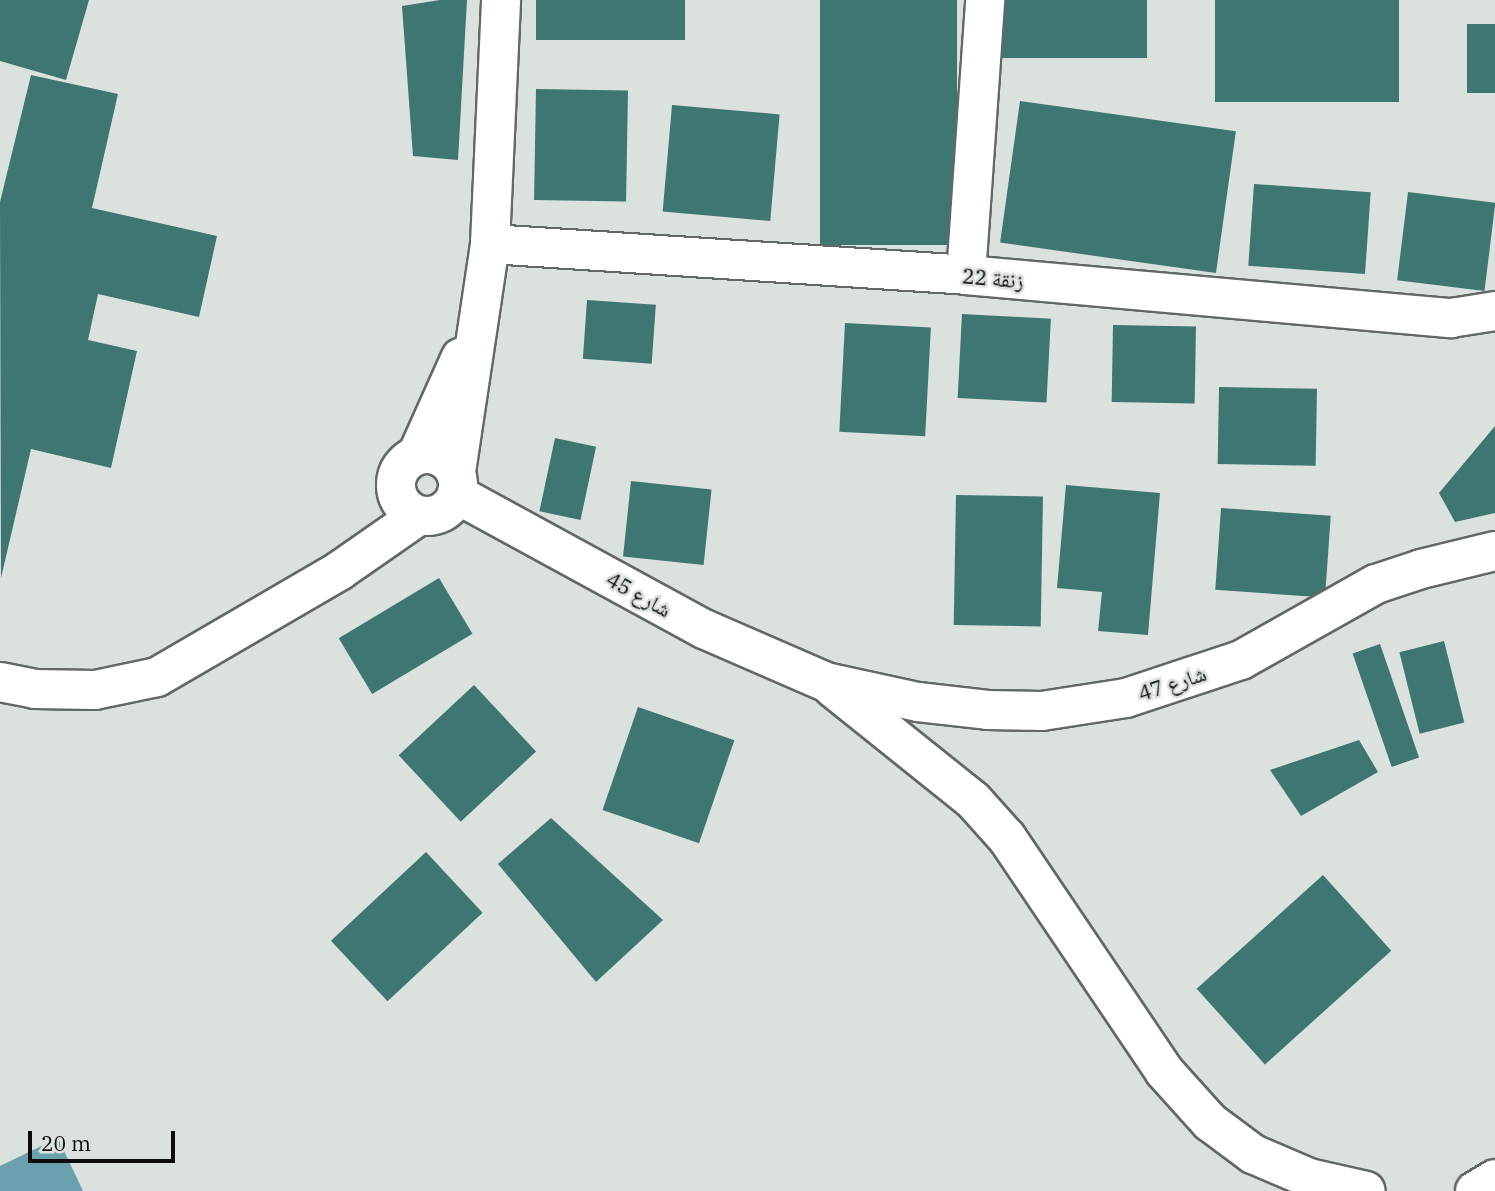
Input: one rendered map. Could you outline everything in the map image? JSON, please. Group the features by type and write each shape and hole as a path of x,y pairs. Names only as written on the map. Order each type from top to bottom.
{"street":[{"path":"407,503 440,514 449,508 457,483 490,244 501,0"},
{"path":"966,275 985,0"},
{"name":"زنقة 22","path":"490,244 966,275 1451,318 1495,311"},
{"path":"407,503 400,469 417,456 482,310"},
{"path":"417,456 439,456 457,483"},
{"name":"شارع 45","path":"457,483 704,629 826,682"},
{"path":"0,682 35,690 95,690 157,677 339,571 407,503"},
{"name":"شارع 47","path":"826,682 918,702 988,710 1042,711 1126,698 1241,660 1376,584 1421,569 1495,551"},
{"path":"826,682 973,800 1007,838 1156,1060 1210,1122 1253,1154 1309,1178 1366,1191"},
{"path":"1475,1191 1495,1179"}],"water":[{"path":"58,1138 83,1191 0,1191 0,1166"}],"building":[{"path":"0,0 89,0 66,80 0,61"},
{"path":"440,0 467,0 458,160 413,156 402,6"},
{"path":"536,0 685,0 685,40 536,40"},
{"path":"820,0 957,0 957,245 820,245"},
{"path":"998,0 1147,0 1147,58 998,58"},
{"path":"1215,0 1399,0 1399,102 1215,102"},
{"path":"1467,24 1495,24 1495,93 1467,93"},
{"path":"31,75 118,94 92,208 217,236 199,317 98,294 88,340 137,351 111,468 31,449 1,578 0,202"},
{"path":"536,89 628,91 626,202 534,200"},
{"path":"1020,101 1236,131 1216,273 1000,243"},
{"path":"672,105 780,114 770,221 663,212"},
{"path":"1254,184 1371,192 1365,274 1248,266"},
{"path":"1408,192 1495,203 1484,291 1397,280"},
{"path":"587,300 656,305 652,364 583,359"},
{"path":"962,314 1051,319 1046,403 958,398"},
{"path":"845,323 931,328 925,436 839,432"},
{"path":"1113,325 1196,326 1195,403 1112,402"},
{"path":"1219,387 1317,389 1316,466 1218,464"},
{"path":"1495,426 1495,513 1455,522 1439,493"},
{"path":"555,438 596,447 580,520 539,511"},
{"path":"631,481 712,489 704,565 623,557"},
{"path":"1066,485 1160,493 1148,635 1098,631 1102,592 1057,588"},
{"path":"956,495 1043,497 1041,626 954,625"},
{"path":"1221,508 1331,516 1325,597 1215,590"},
{"path":"439,578 472,634 372,694 339,638"},
{"path":"1444,641 1464,723 1420,734 1399,652"},
{"path":"1380,644 1419,757 1392,767 1353,653"},
{"path":"474,685 536,752 461,822 399,755"},
{"path":"638,707 734,740 699,843 603,810"},
{"path":"1359,740 1378,772 1301,816 1270,770"},
{"path":"551,818 663,920 596,982 498,864"},
{"path":"426,852 483,913 388,1001 331,941"},
{"path":"1323,875 1391,951 1265,1065 1197,989"}]}
